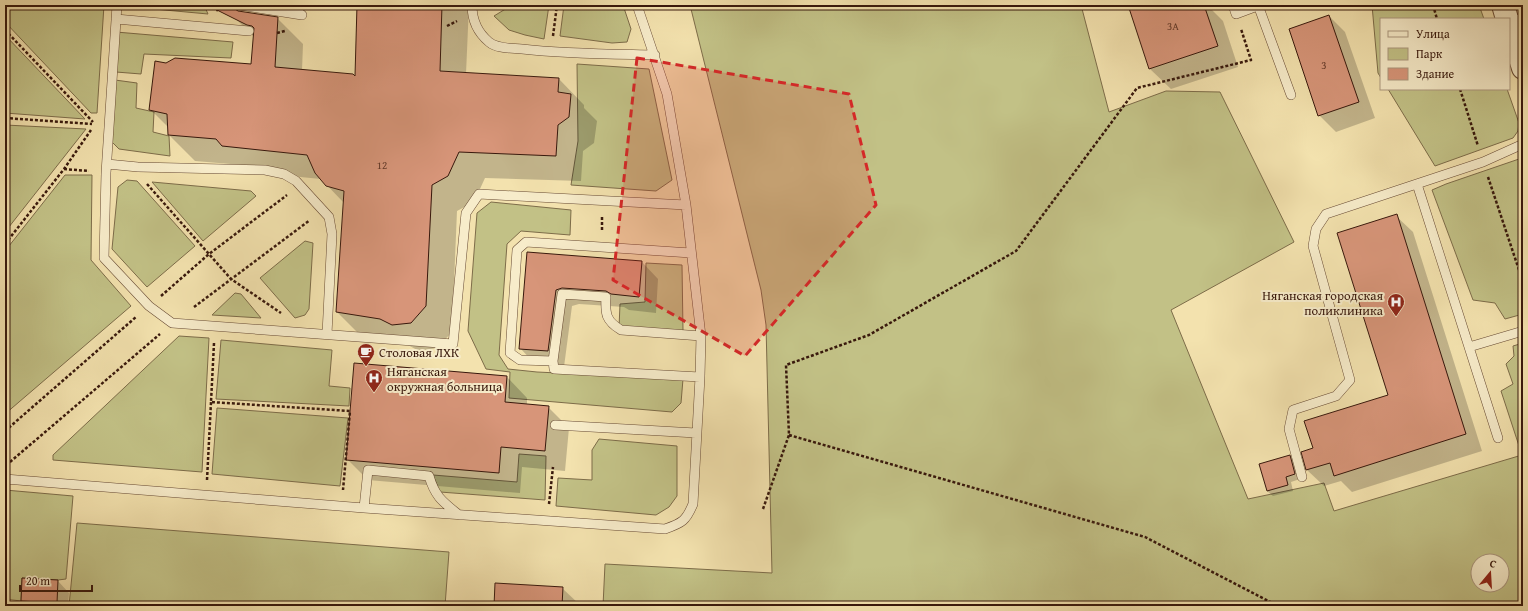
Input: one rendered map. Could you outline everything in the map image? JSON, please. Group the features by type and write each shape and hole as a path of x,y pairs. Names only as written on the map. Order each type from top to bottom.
{"street":[{"path":"1503,5 1507,18"},
{"path":"1510,26 1523,68"}],"lane":[{"path":"117,5 106,168 104,258 149,306 172,323 454,344 466,213 479,194 686,205"},
{"path":"239,5 302,15 293,8 297,5"},
{"path":"472,5 474,25 490,43 503,47 551,52 654,55"},
{"path":"5,480 364,508 665,529 678,525 688,516 693,504 701,336 686,205 667,94 637,5"},
{"path":"1234,9 1259,5 1291,95"},
{"path":"1510,23 1523,18"},
{"path":"116,19 249,31"},
{"path":"1302,476 1289,429 1293,410 1336,396 1350,380 1313,246 1316,230 1326,214 1483,162 1523,144"},
{"path":"106,168 138,167 265,170 284,174 296,180 329,217 332,234 327,334"},
{"path":"1417,184 1498,438"},
{"path":"553,361 520,360 510,353 517,250 526,242 691,253"},
{"path":"700,377 554,369 553,361 562,294 606,297 605,312 611,324 621,330 701,336"},
{"path":"1469,347 1523,331"},
{"path":"556,425 696,433"},
{"path":"364,508 368,470 429,476 433,490 443,502 459,515"}],"path":[{"path":"551,52 557,5"},
{"path":"1433,5 1437,18"},
{"path":"763,510 789,435 786,364 869,335 1016,251 1137,88 1251,60 1234,9"},
{"path":"5,30 94,124"},
{"path":"1460,90 1523,282"},
{"path":"5,118 94,124"},
{"path":"5,244 64,169 94,124"},
{"path":"138,167 145,181 231,279 281,312"},
{"path":"64,169 106,168"},
{"path":"601,247 603,201"},
{"path":"16,465 8,465 172,323 323,210"},
{"path":"214,481 207,480 215,327"},
{"path":"211,402 350,411 343,493"},
{"path":"789,435 1145,537 1278,606"},
{"path":"549,508 552,467"}],"highlighted area":[{"path":"637,58 849,94 876,205 745,356 613,280"}],"green space":[{"path":"5,5 104,5 97,113 91,113 5,22"},
{"path":"135,5 204,5 208,14 143,8"},
{"path":"512,5 549,5 544,39 509,30 494,16"},
{"path":"564,5 623,5 631,29 627,42 612,43 560,36"},
{"path":"690,5 1081,5 1109,112 1166,91 1220,92 1294,242 1171,310 1248,499 1324,483 1334,511 1522,455 1501,391 1513,384 1506,364 1514,356 1513,346 1523,343 1523,606 603,606 605,564 772,573 766,325 761,290"},
{"path":"1372,5 1479,5 1484,18 1380,18 1380,76 1378,73"},
{"path":"116,32 233,42 231,58 144,54 141,74 116,72"},
{"path":"5,35 85,119 5,113"},
{"path":"577,64 649,69 672,180 656,191 571,185 578,141"},
{"path":"115,80 137,83 136,108 154,112 153,132 169,136 170,156 119,149 111,141"},
{"path":"1389,90 1507,90 1519,123 1518,131 1513,138 1435,166"},
{"path":"5,125 86,129 5,232"},
{"path":"1519,159 1523,160 1523,314 1505,319 1495,303 1473,300 1432,190"},
{"path":"65,175 92,175 91,260 131,306 5,414 5,251"},
{"path":"127,180 137,181 195,246 147,287 112,249 118,187"},
{"path":"152,182 251,191 256,196 203,241"},
{"path":"491,202 571,210 570,235 521,231 507,244 499,355 508,369 537,372 683,379 681,403 672,412 509,398 510,372 486,369 468,331 477,213"},
{"path":"305,241 313,243 309,309 305,315 295,318 260,278"},
{"path":"646,263 682,265 683,331 619,328 620,304 645,302"},
{"path":"235,293 241,294 261,318 212,315"},
{"path":"179,336 209,338 202,472 53,460 53,455"},
{"path":"221,340 332,350 329,386 350,388 349,406 216,399"},
{"path":"217,408 348,418 340,486 212,474"},
{"path":"599,439 677,446 677,496 669,507 656,515 556,506 558,478 592,480 592,450"},
{"path":"519,454 546,456 545,500 440,492 433,475 517,482"},
{"path":"5,490 73,496 66,579 22,578 21,601 5,599"},
{"path":"77,523 449,552 445,606 69,606"}],"building":[{"path":"207,5 233,5 238,11 278,17 275,67 353,74 355,76 357,5 442,5 440,71 559,78 558,92 571,94 569,117 558,125 556,156 459,152 448,176 432,185 426,306 411,323 392,325 380,319 336,312 344,191 326,186 315,173 307,155 222,146 216,139 168,135 167,114 149,110 155,61 166,63 175,58 251,64 254,28"},
{"path":"1128,5 1204,5 1218,46 1149,69"},
{"path":"1329,15 1359,102 1318,116 1289,29"},
{"name":"Няганская городская поликлиника","path":"1397,214 1466,434 1334,476 1330,463 1306,470 1301,452 1313,448 1304,421 1388,395 1337,233"},
{"path":"527,252 642,261 639,297 611,294 606,291 562,288 556,290 548,351 519,349"},
{"path":"354,363 507,376 505,402 549,406 545,451 501,447 499,473 346,460"},
{"path":"1290,455 1295,474 1286,477 1288,485 1267,491 1259,464"},
{"path":"22,578 58,580 57,603 21,601"},
{"path":"495,583 563,587 562,606 494,606"}],"place":[{"name":"Няганская городская поликлиника","path":"1396,317"},
{"name":"Столовая ЛХК","path":"366,367"},
{"name":"Няганская окружная больница","path":"374,393"}]}
